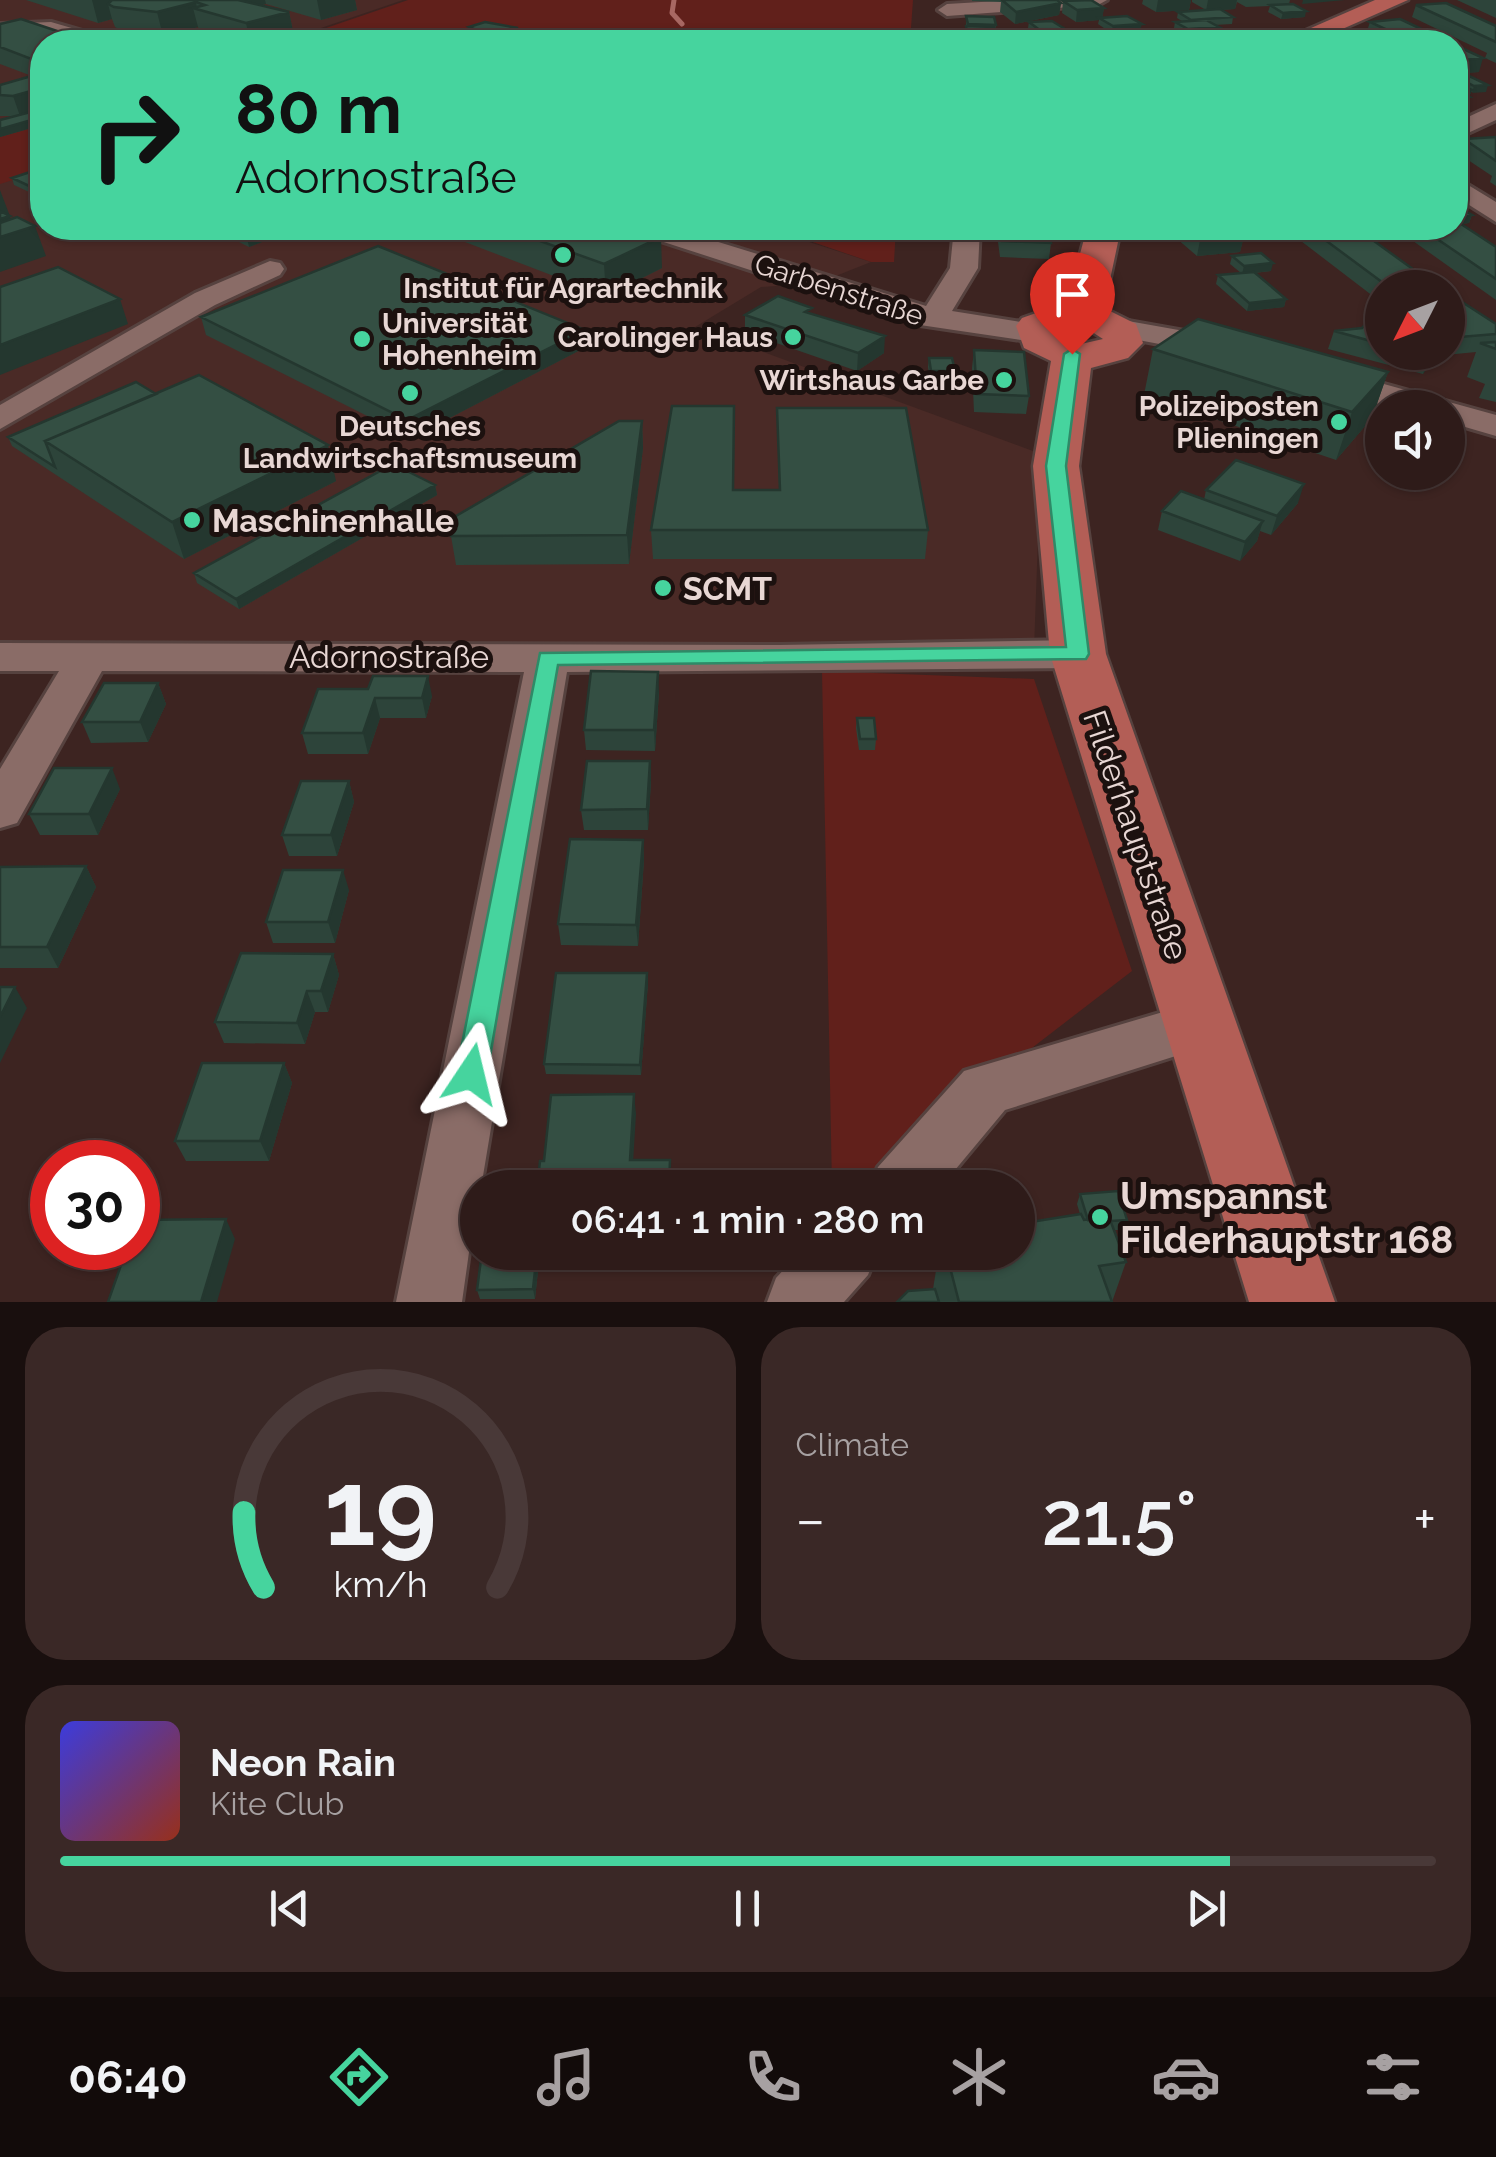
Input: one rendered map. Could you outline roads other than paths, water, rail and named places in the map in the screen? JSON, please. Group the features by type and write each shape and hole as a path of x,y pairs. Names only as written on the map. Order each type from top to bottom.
{"main road":[{"path":"1322,30 1396,0"},
{"name":"Filderhauptstraße","path":"1103,240 1099,335 1056,466 1078,654 1292,1302"},
{"path":"1034,333 1046,346 1099,335"}],"street":[{"path":"948,12 1098,0"},
{"path":"0,30 58,30"},
{"path":"1468,125 1496,111"},
{"path":"1468,194 1496,214"},
{"name":"Garbenstraße","path":"685,240 931,319 1034,333"},
{"path":"931,319 963,277 970,258 968,240"},
{"path":"0,419 205,300 270,270"},
{"path":"1099,335 1257,359"},
{"path":"1297,370 1368,390"},
{"path":"1465,417 1496,426"},
{"name":"Adornostraße","path":"0,657 1078,654"},
{"path":"0,810 90,657"},
{"path":"429,1302 548,658"},
{"path":"916,1170 985,1090 1200,1026"},
{"path":"800,1302 829,1270"}],"waterway":[{"path":"674,0 672,13 682,24"}],"place":[{"name":"Institut für Agrartechnik","path":"563,255"},
{"name":"Carolinger Haus","path":"793,337"},
{"name":"Universität Hohenheim","path":"362,339"},
{"name":"Wirtshaus Garbe","path":"1004,380"},
{"name":"Deutsches Landwirtschaftsmuseum","path":"410,393"},
{"name":"Polizeiposten Plieningen","path":"1339,422"},
{"name":"Maschinenhalle","path":"192,520"},
{"name":"SCMT","path":"663,588"},
{"name":"Umspannst Filderhauptstr 168","path":"1100,1217"}]}
